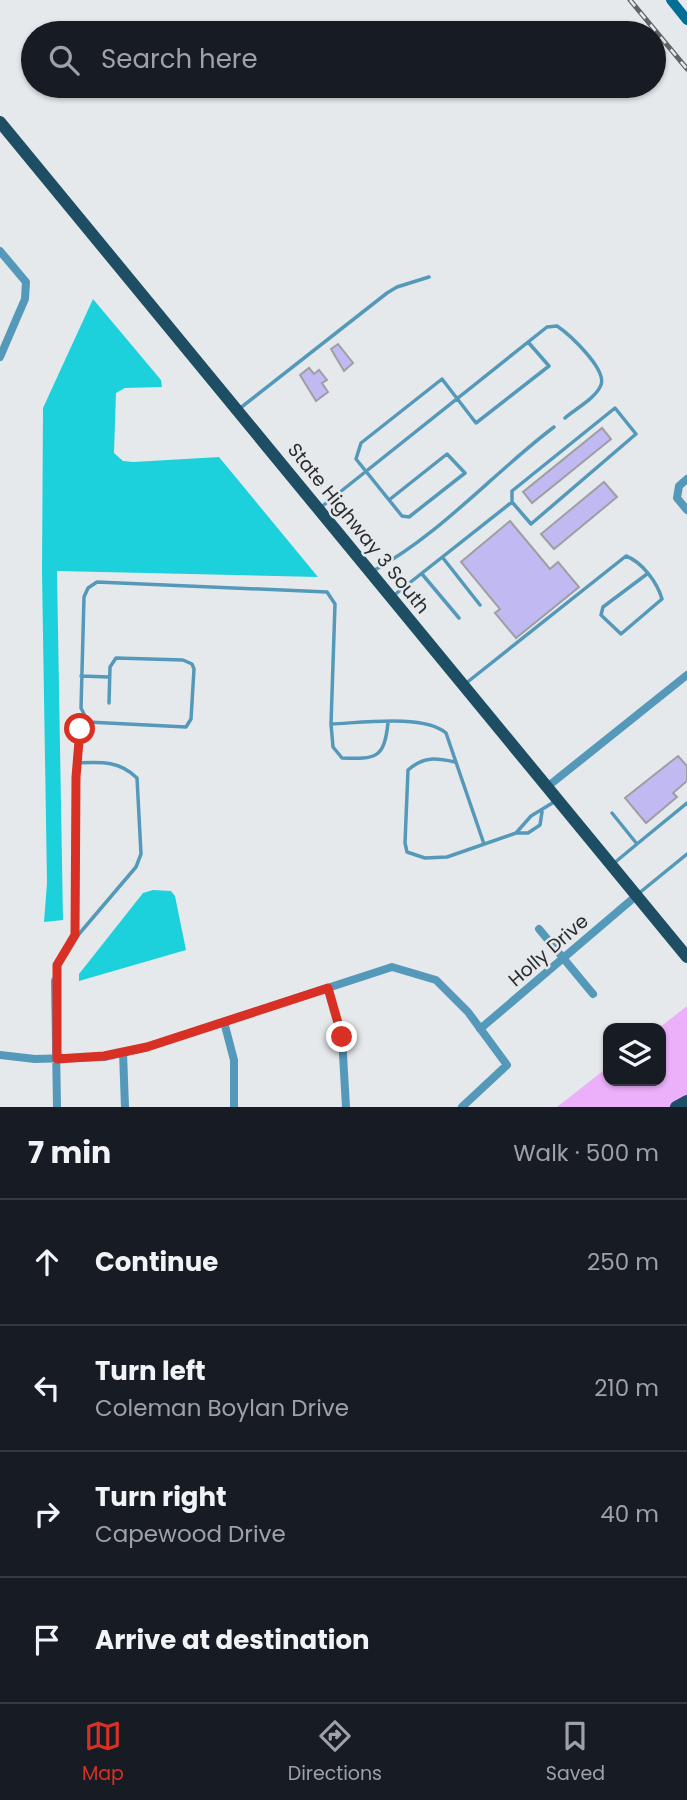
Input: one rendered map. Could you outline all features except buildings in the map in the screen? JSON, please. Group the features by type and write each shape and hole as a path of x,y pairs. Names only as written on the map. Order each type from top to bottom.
{"main road":[{"name":"State Highway 3 South","path":"0,122 687,957"},
{"path":"676,1107 687,1101"}],"street":[{"path":"671,0 687,20"},
{"path":"0,251 26,282 25,299 0,357"},
{"path":"687,480 679,486 677,498 687,510"},
{"path":"547,788 687,675"},
{"name":"Holly Drive","path":"481,1029 636,896"},
{"path":"539,929 593,995"},
{"path":"0,1055 57,1059 124,1052 392,967 436,980 481,1029 506,1065 462,1107"},
{"path":"55,981 57,1107"},
{"path":"328,988 342,1037 346,1107"},
{"path":"224,1022 234,1060 234,1107"},
{"path":"124,1052 125,1107"}],"lane":[{"path":"237,411 387,293 429,277"},
{"path":"319,510 547,327 556,326 597,366 601,384 565,418"},
{"path":"389,500 447,454 465,473 409,517 402,516 366,472 356,459 357,450 371,435 442,379 476,423 548,366 528,342"},
{"path":"615,408 636,435 531,523 512,502 512,491 615,408"},
{"path":"370,572 414,546 484,491 508,462 554,427"},
{"path":"391,598 512,502"},
{"path":"464,686 626,556 637,560 648,574 662,599 621,634 601,615 603,607 648,574"},
{"path":"443,558 480,605"},
{"path":"422,574 459,618"},
{"path":"88,722 81,708 84,597 88,588 97,582 327,592 335,604 331,724 333,747 342,758 364,759 378,755 385,746 388,723"},
{"path":"75,935 77,763 80,729 88,722 186,727 190,724 194,669 187,660 116,658 110,667 109,703"},
{"path":"82,676 109,677"},
{"path":"331,724 421,723 440,728 446,733 484,844"},
{"path":"456,762 429,759 419,761 408,770 405,843 407,852 436,858 516,833 528,833 540,825 542,812"},
{"path":"55,981 62,954 75,935 117,892 136,867 141,854 136,778 128,769 108,762 77,763"},
{"path":"516,833 531,816 542,812 557,800"},
{"path":"611,865 687,803"},
{"path":"612,813 637,844"},
{"path":"636,896 687,854"}],"shaded area":[{"path":"687,1006 687,1107 557,1107 603,1071 603,1086 666,1086 665,1023"}],"water":[{"path":"93,299 161,380 162,387 125,388 116,393 114,453 123,461 133,462 219,457 318,577 57,571 63,920 44,922 47,883 42,572 43,408"},
{"path":"153,890 171,891 175,896 186,950 79,981 79,974 143,893"}],"railway":[{"path":"630,0 647,21"},
{"path":"666,44 687,69"}],"route":[{"path":"80,729 76,777 75,935 57,965 57,1059 104,1056 147,1047 328,988 342,1037"}]}
